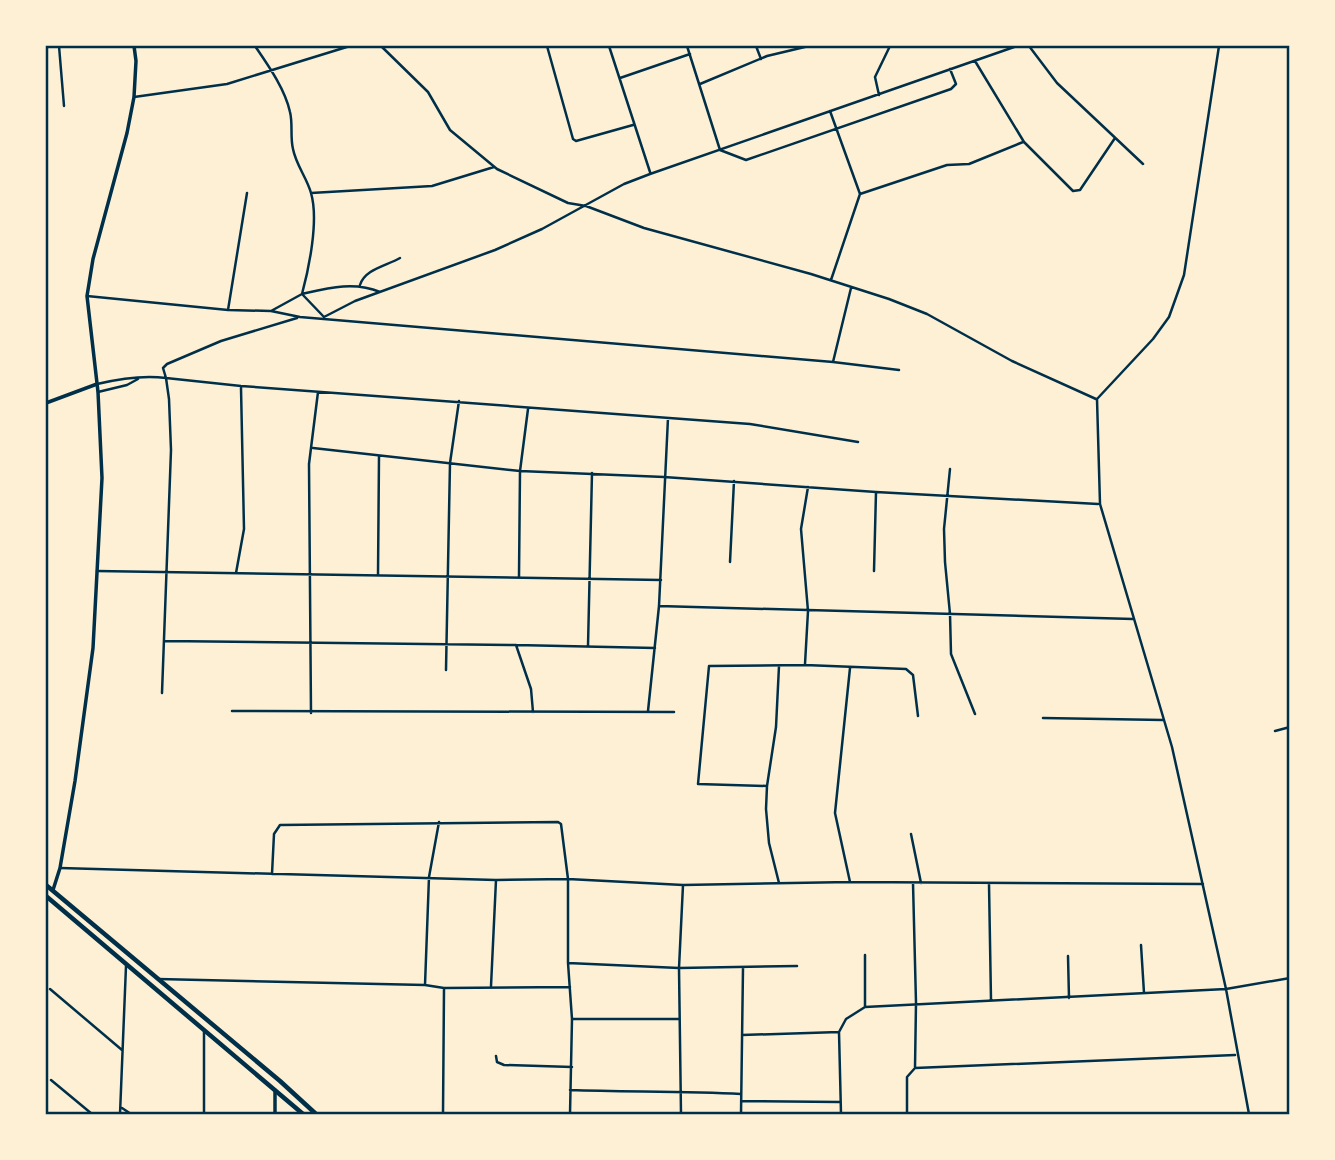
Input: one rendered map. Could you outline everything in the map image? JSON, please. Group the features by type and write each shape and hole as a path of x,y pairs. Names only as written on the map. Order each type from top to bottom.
{"highway":[{"path":"46,884 316,1115"},
{"path":"53,890 47,897 127,962 303,1115"},
{"path":"275,1090 280,1082"}],"street":[{"path":"59,46 64,106"},
{"path":"53,890 60,868 93,648 102,478 98,392 88,296 93,259 127,134 134,97 134,46"},
{"path":"256,46 290,109 292,145 311,193 313,222 302,294"},
{"path":"134,97 227,84 350,46"},
{"path":"381,46 428,92 450,130 494,167 568,203 586,206 644,228 830,280 927,314 1012,360 1097,399"},
{"path":"547,46 573,139 576,141 633,125"},
{"path":"609,46 650,174"},
{"path":"687,46 720,150"},
{"path":"756,46 761,59"},
{"path":"699,84 761,59 809,46"},
{"path":"878,95 875,77 890,46"},
{"path":"325,318 380,292 495,250 586,206 624,184 1017,46"},
{"path":"1029,46 1057,83 1143,164"},
{"path":"1219,46 1184,275 1168,317 1153,340 1097,399 1100,504 1171,747 1226,989 1249,1115"},
{"path":"619,78 690,54"},
{"path":"975,61 1024,142 1073,191 1080,190 1115,138"},
{"path":"720,150 748,160 837,130 951,89 956,84 950,68"},
{"path":"830,111 860,194 830,280"},
{"path":"860,194 947,165 969,164 1024,142"},
{"path":"311,193 432,186 494,167"},
{"path":"228,310 247,193"},
{"path":"360,285 364,276 400,258"},
{"path":"271,311 302,294 339,286 360,285 380,292"},
{"path":"832,362 852,287"},
{"path":"302,294 325,318"},
{"path":"88,296 899,370"},
{"path":"162,693 171,450 169,399 163,370 165,365 221,341 300,317"},
{"path":"46,403 124,377 166,378 750,424 858,442"},
{"path":"98,392 127,385 138,379"},
{"path":"236,573 244,529 241,386"},
{"path":"311,713 309,464 318,392"},
{"path":"446,670 450,463 459,401"},
{"path":"519,577 520,471 529,408"},
{"path":"648,711 661,580 668,418"},
{"path":"313,448 520,471 664,477 1100,504"},
{"path":"378,575 379,456"},
{"path":"950,469 945,562 953,661 975,714"},
{"path":"588,646 592,473"},
{"path":"730,562 734,481"},
{"path":"805,665 808,611 801,538 808,486"},
{"path":"874,571 876,492"},
{"path":"97,571 661,580"},
{"path":"659,606 1133,619"},
{"path":"165,641 655,648"},
{"path":"516,645 531,688 533,712"},
{"path":"767,786 698,784 709,666 805,665 906,669 913,675 918,716"},
{"path":"779,666 776,727 767,786 769,844 779,883"},
{"path":"850,668 835,813 850,882"},
{"path":"232,711 674,712"},
{"path":"1043,718 1163,720"},
{"path":"1275,731 1290,727"},
{"path":"272,874 274,834 280,825 439,822 561,824 568,879 568,963 572,1019 570,1115"},
{"path":"425,985 429,877 439,822"},
{"path":"911,834 921,883"},
{"path":"60,868 496,880 568,879 683,885 850,882 1203,884"},
{"path":"491,986 496,880"},
{"path":"907,1115 907,1077 915,1068 913,883"},
{"path":"989,884 991,1000"},
{"path":"681,1115 679,968 683,885"},
{"path":"1141,945 1144,993"},
{"path":"865,955 865,1007"},
{"path":"1068,956 1069,998"},
{"path":"121,1115 127,962"},
{"path":"568,963 679,968 797,966"},
{"path":"741,1115 743,968"},
{"path":"841,1115 839,1032 846,1019 865,1007 1226,989 1290,978"},
{"path":"158,979 425,985 443,988 570,987"},
{"path":"443,988 443,1115"},
{"path":"50,989 122,1050"},
{"path":"572,1019 679,1018"},
{"path":"204,1029 204,1115"},
{"path":"742,1035 839,1032"},
{"path":"915,1068 1237,1055"},
{"path":"496,1056 497,1062 505,1065 572,1067"},
{"path":"51,1080 92,1115"},
{"path":"275,1090 275,1115"},
{"path":"570,1090 741,1094"},
{"path":"741,1101 841,1102"},
{"path":"121,1107 131,1115"}]}
